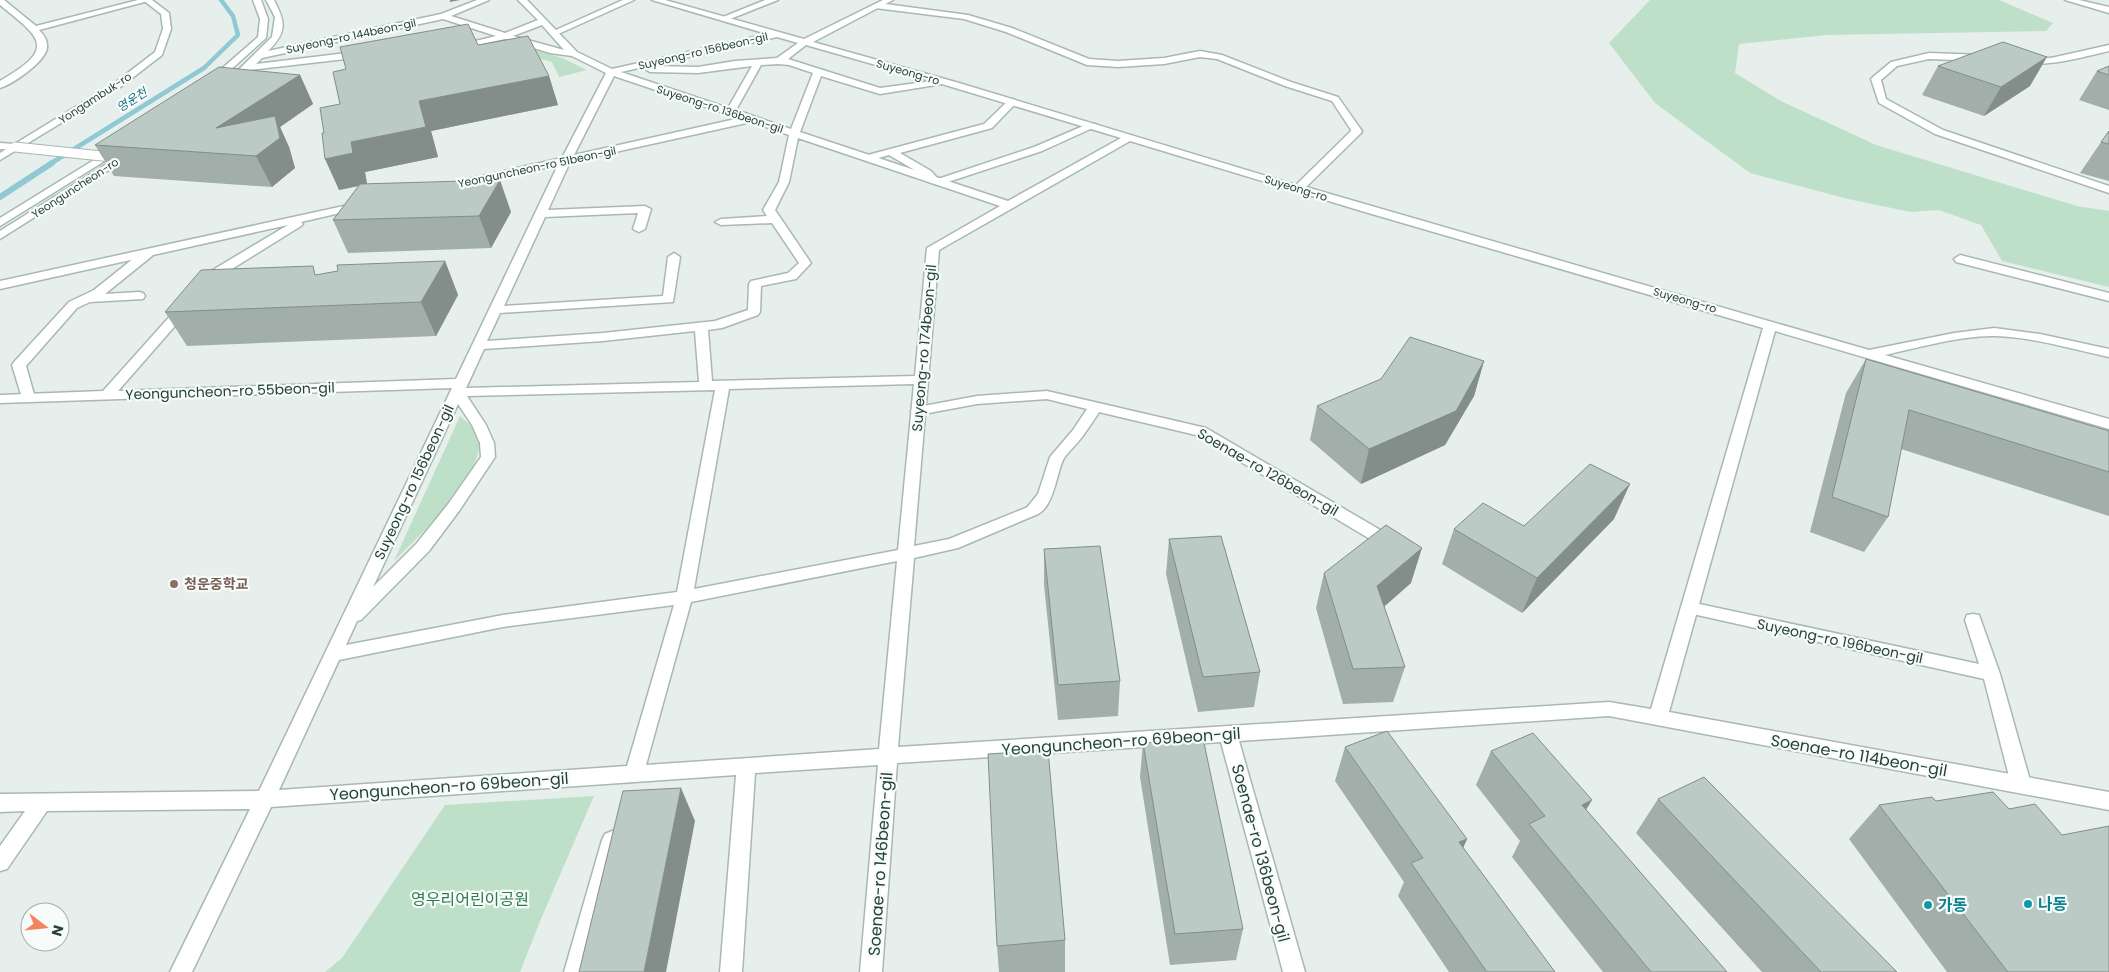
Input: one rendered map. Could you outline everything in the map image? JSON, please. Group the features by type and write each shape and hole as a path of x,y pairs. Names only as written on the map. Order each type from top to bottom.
{"street":[{"path":"34,29 147,0"},
{"name":"Yongambuk-ro","path":"0,157 119,84 159,53 167,29 164,13 147,0"},
{"path":"204,88 262,38 264,19 257,0"},
{"path":"226,86 247,68 276,38 279,17 270,0"},
{"name":"Suyeong-ro 144beon-gil","path":"259,56 443,16 485,0"},
{"name":"Suyeong-ro 136beon-gil","path":"522,0 574,54"},
{"path":"553,33 630,0"},
{"name":"Suyeong-ro","path":"656,0 944,82 1298,189 2109,424"},
{"path":"722,19 774,0"},
{"path":"779,61 804,43 889,0"},
{"path":"2069,0 2109,10"},
{"path":"0,1 34,29 42,40 44,47 40,54 12,78 0,85"},
{"path":"878,6 965,17 1009,30 1087,62 1118,64 1164,61 1200,54 1219,57 1288,84 1335,99 1357,131 1298,189"},
{"path":"443,16 503,36"},
{"path":"450,49 466,48 544,21"},
{"name":"Suyeong-ro 156beon-gil","path":"265,799 565,162 611,72 776,35"},
{"name":"Suyeong-ro 136beon-gil","path":"503,36 553,51 574,54 611,72 1009,205"},
{"path":"2014,60 2051,61 2109,48"},
{"path":"247,68 377,52"},
{"path":"1996,59 1929,56 1894,64 1876,80 1882,101 1938,132 2109,190"},
{"name":"Suyeong-ro 156beon-gil","path":"631,68 698,70 779,61 790,62 880,91 944,82"},
{"path":"730,112 758,62"},
{"path":"479,345 603,337 716,325 754,312 755,284 792,276 805,263 769,210 784,182 794,134 818,72"},
{"path":"868,158 988,126 1012,102"},
{"name":"Yeonguncheon-ro 51beon-gil","path":"442,188 751,119"},
{"path":"891,152 927,172 936,181 1038,150 1092,126"},
{"name":"Suyeong-ro 174beon-gil","path":"888,756 933,248 1130,137"},
{"path":"0,223 124,144"},
{"path":"0,146 121,158"},
{"name":"Yeonguncheon-ro","path":"0,236 136,148"},
{"path":"0,285 375,202"},
{"path":"541,214 645,209 639,230"},
{"path":"202,288 215,274 309,216"},
{"path":"721,222 775,218"},
{"path":"28,398 19,365 72,305 98,293 148,253"},
{"path":"495,310 668,299 674,257"},
{"path":"1960,259 2109,297"},
{"path":"87,298 139,296"},
{"path":"107,396 190,302"},
{"path":"1658,718 1770,325"},
{"path":"701,326 706,386"},
{"name":"Suyeong-ro","path":"1870,354 1954,337 1994,332 2040,338 2109,353"},
{"name":"Yeonguncheon-ro 55beon-gil","path":"0,399 459,387 706,386 921,380"},
{"path":"634,774 684,597 722,385"},
{"path":"348,622 423,547 454,507 488,457 487,443 459,387"},
{"name":"Soenae-ro 126beon-gil","path":"918,411 977,400 1048,395 1201,431 1376,535"},
{"path":"333,654 503,622 684,597 952,544 1033,510 1045,496 1057,457 1078,434 1096,406"},
{"name":"Suyeong-ro 196beon-gil","path":"1690,608 1991,674"},
{"path":"1974,620 2021,784"},
{"name":"Yeonguncheon-ro 69beon-gil","path":"0,803 265,799 1608,709"},
{"name":"Soenae-ro 114beon-gil","path":"1608,709 2109,800"},
{"name":"Soenae-ro 136beon-gil","path":"1228,734 1294,972"},
{"name":"Soenae-ro 146beon-gil","path":"872,972 888,756"},
{"path":"731,972 746,766"},
{"path":"181,972 265,799"},
{"path":"0,862 42,803"},
{"path":"575,972 617,821"}],"green space":[{"path":"1650,0 1999,0 2053,23 2046,31 1827,35 1739,44 1735,73 1781,101 1876,145 2077,206 2109,211 2109,287 2002,261 1981,225 1939,210 1911,212 1848,199 1750,173 1655,103 1609,43"},
{"path":"505,41 562,58 587,70 559,77 552,62 527,55"},
{"path":"460,416 473,427 478,436 479,450 473,467 449,503 394,561"},
{"name":"영우리어린이공원","path":"594,796 520,972 325,972 342,958 445,805"}],"building":[{"path":"468,24 478,45 528,36 549,76 419,101 426,127 351,142 353,153 325,159 322,133 324,133 320,108 340,104 333,72 346,69 340,47"},
{"path":"2003,42 2047,57 2001,87 1938,66"},
{"path":"2109,66 2109,75 2097,71"},
{"path":"219,67 300,75 216,128 275,116 280,138 256,156 95,145"},
{"path":"2109,131 2109,144 2101,142"},
{"path":"500,180 479,216 333,220 360,184"},
{"path":"445,261 421,302 165,312 201,270 313,266 315,275 338,271 337,265"},
{"path":"1410,337 1484,361 1456,411 1369,449 1317,406 1381,379"},
{"path":"1866,359 2109,431 2109,472 1909,410 1888,517 1832,497"},
{"path":"1590,464 1630,484 1537,578 1454,529 1483,503 1524,526"},
{"path":"1386,525 1422,548 1377,586 1405,667 1353,669 1324,573"},
{"path":"1221,536 1260,672 1203,677 1169,539"},
{"path":"1100,546 1120,681 1058,685 1044,549"},
{"path":"1387,731 1467,839 1459,842 1555,972 1487,972 1411,863 1423,858 1345,747"},
{"path":"1533,733 1592,800 1582,805 1727,972 1651,972 1529,824 1545,816 1491,751"},
{"path":"1203,738 1243,929 1175,934 1143,743"},
{"path":"1048,750 1065,940 997,946 988,754"},
{"path":"1704,777 1897,972 1821,972 1658,799"},
{"path":"681,788 644,972 579,972 623,791"},
{"path":"1993,792 2009,809 2035,804 2062,835 2109,826 2109,972 2008,972 1879,805 1932,797 1936,801"}],"waterway":[{"name":"영운천","path":"50,164 204,68 238,35 233,16 221,0"},
{"name":"영운천","path":"0,197 52,163"}],"place":[{"name":"청운중학교","path":"174,584"},
{"name":"나동","path":"2028,904"},
{"name":"가동","path":"1928,905"}]}
